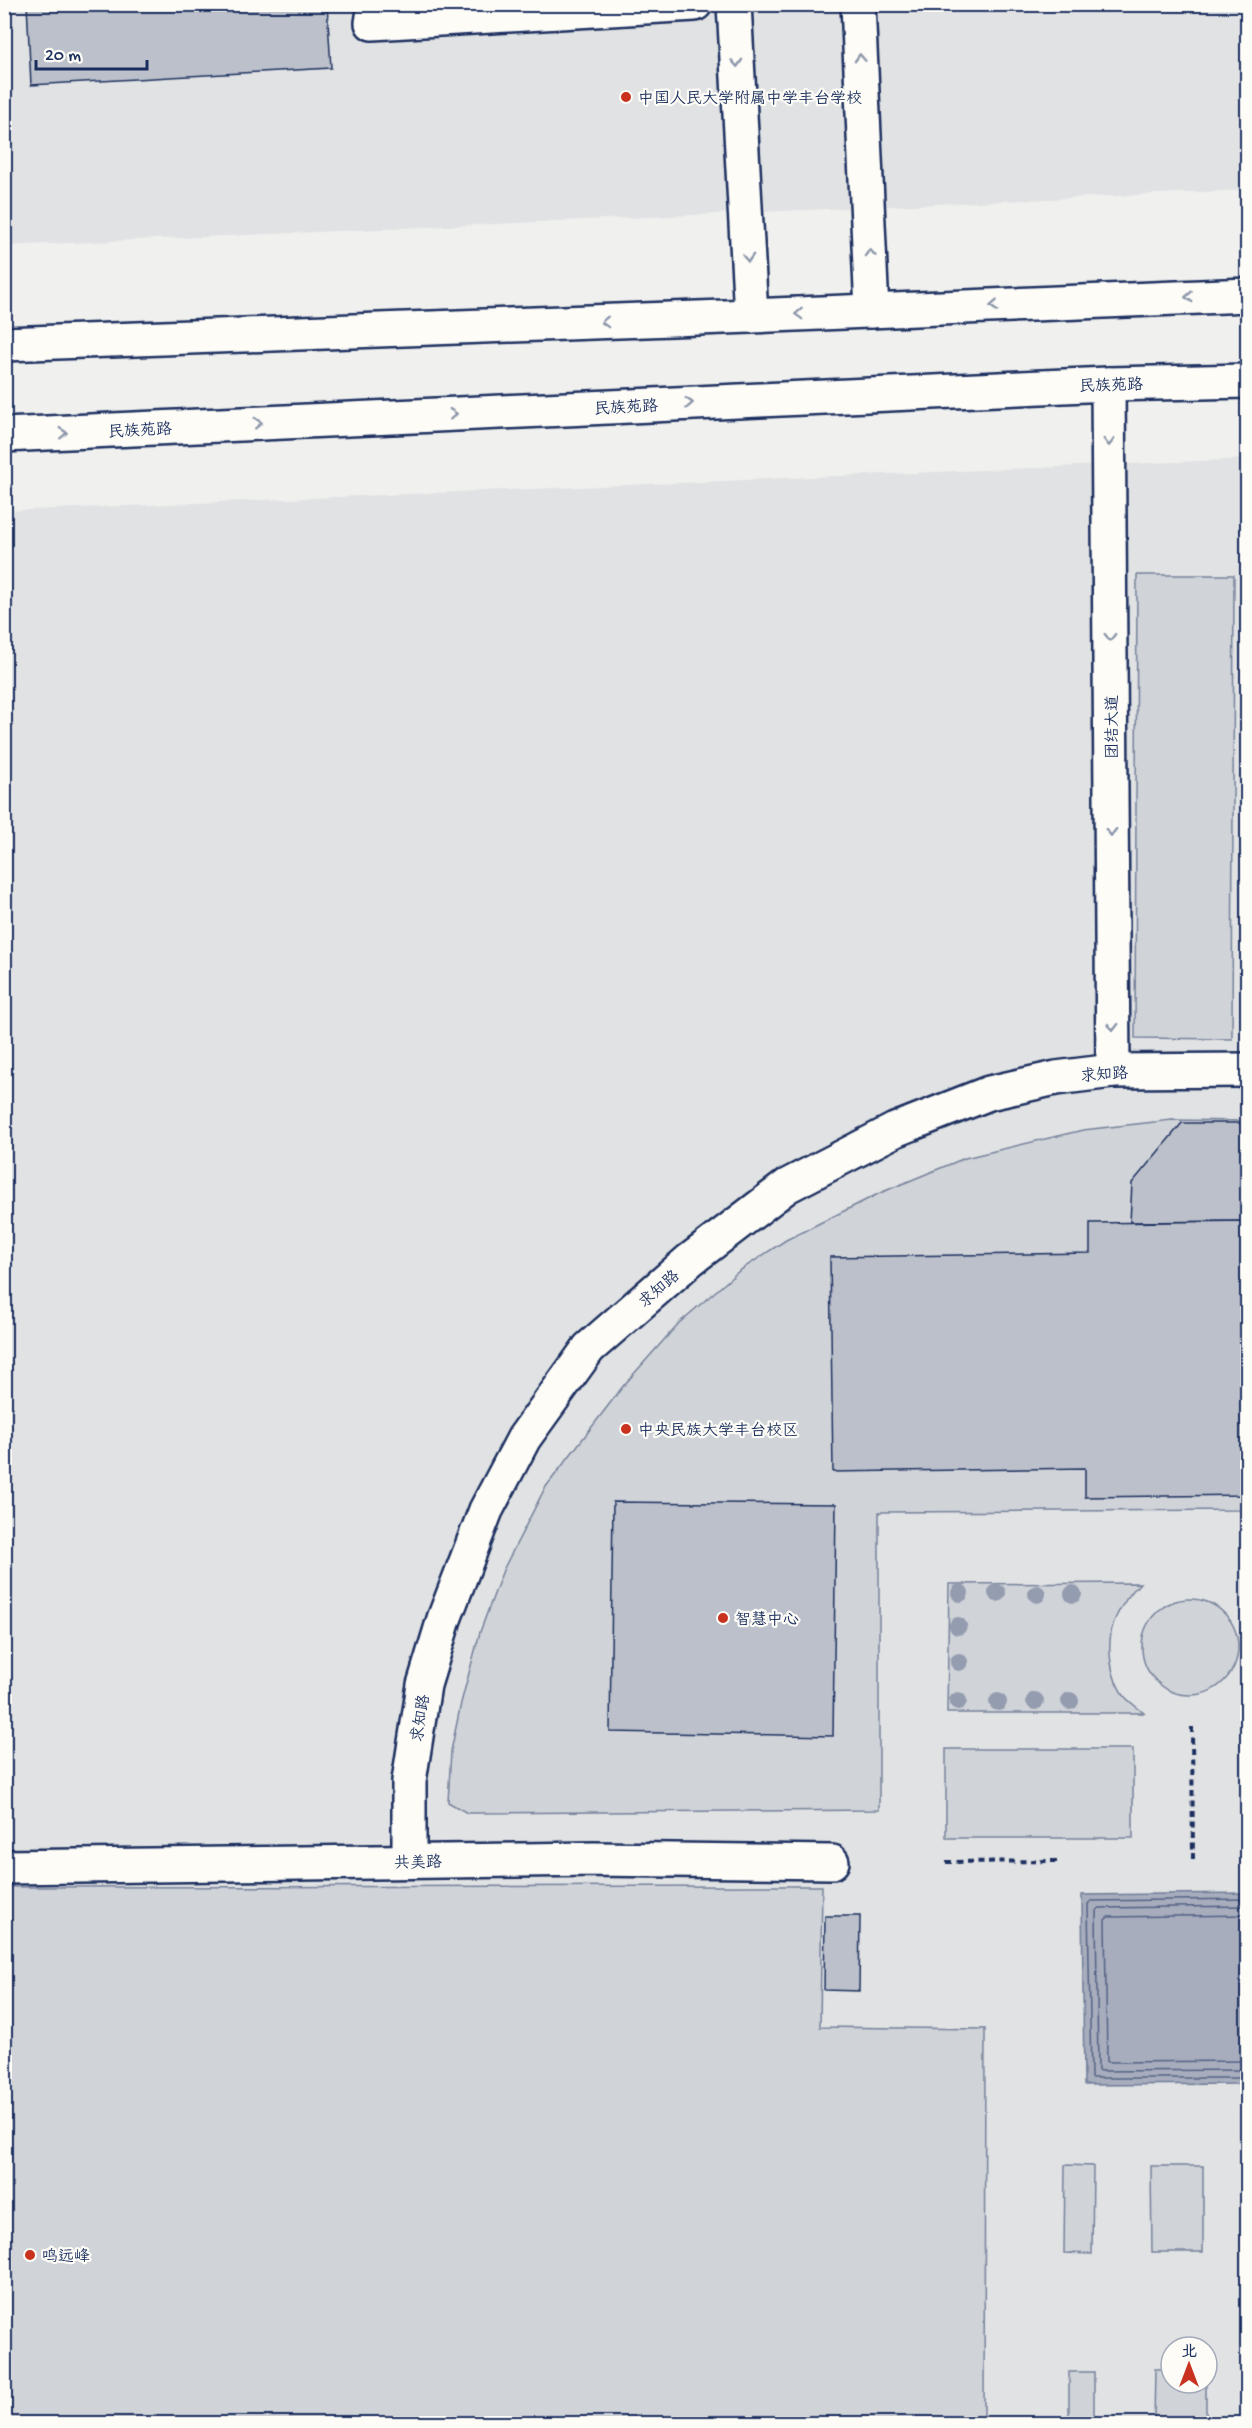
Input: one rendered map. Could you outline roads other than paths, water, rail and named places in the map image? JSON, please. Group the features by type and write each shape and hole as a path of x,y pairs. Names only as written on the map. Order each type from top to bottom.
{"street":[{"path":"375,4 372,23 695,4"},
{"path":"734,4 751,316"},
{"path":"858,4 873,311"},
{"path":"4,344 751,316 1248,294"},
{"name":"民族苑路","path":"4,435 1108,384 1248,381"},
{"name":"团结大道","path":"1108,384 1113,1071"},
{"name":"求知路","path":"409,1861 409,1781 424,1685 444,1618 486,1510 524,1438 589,1348 690,1260 797,1181 895,1130 989,1093 1056,1077 1113,1071 1248,1070"},
{"name":"共美路","path":"4,1867 594,1859 832,1862"}],"water":[{"path":"1247,1893 1247,2084 1084,2085 1082,1895"}],"place":[{"name":"中国人民大学附属中学丰台学校","path":"626,97"},
{"name":"中央民族大学丰台校区","path":"626,1429"},
{"name":"智慧中心","path":"723,1618"},
{"name":"鸣远峰","path":"30,2255"}]}
